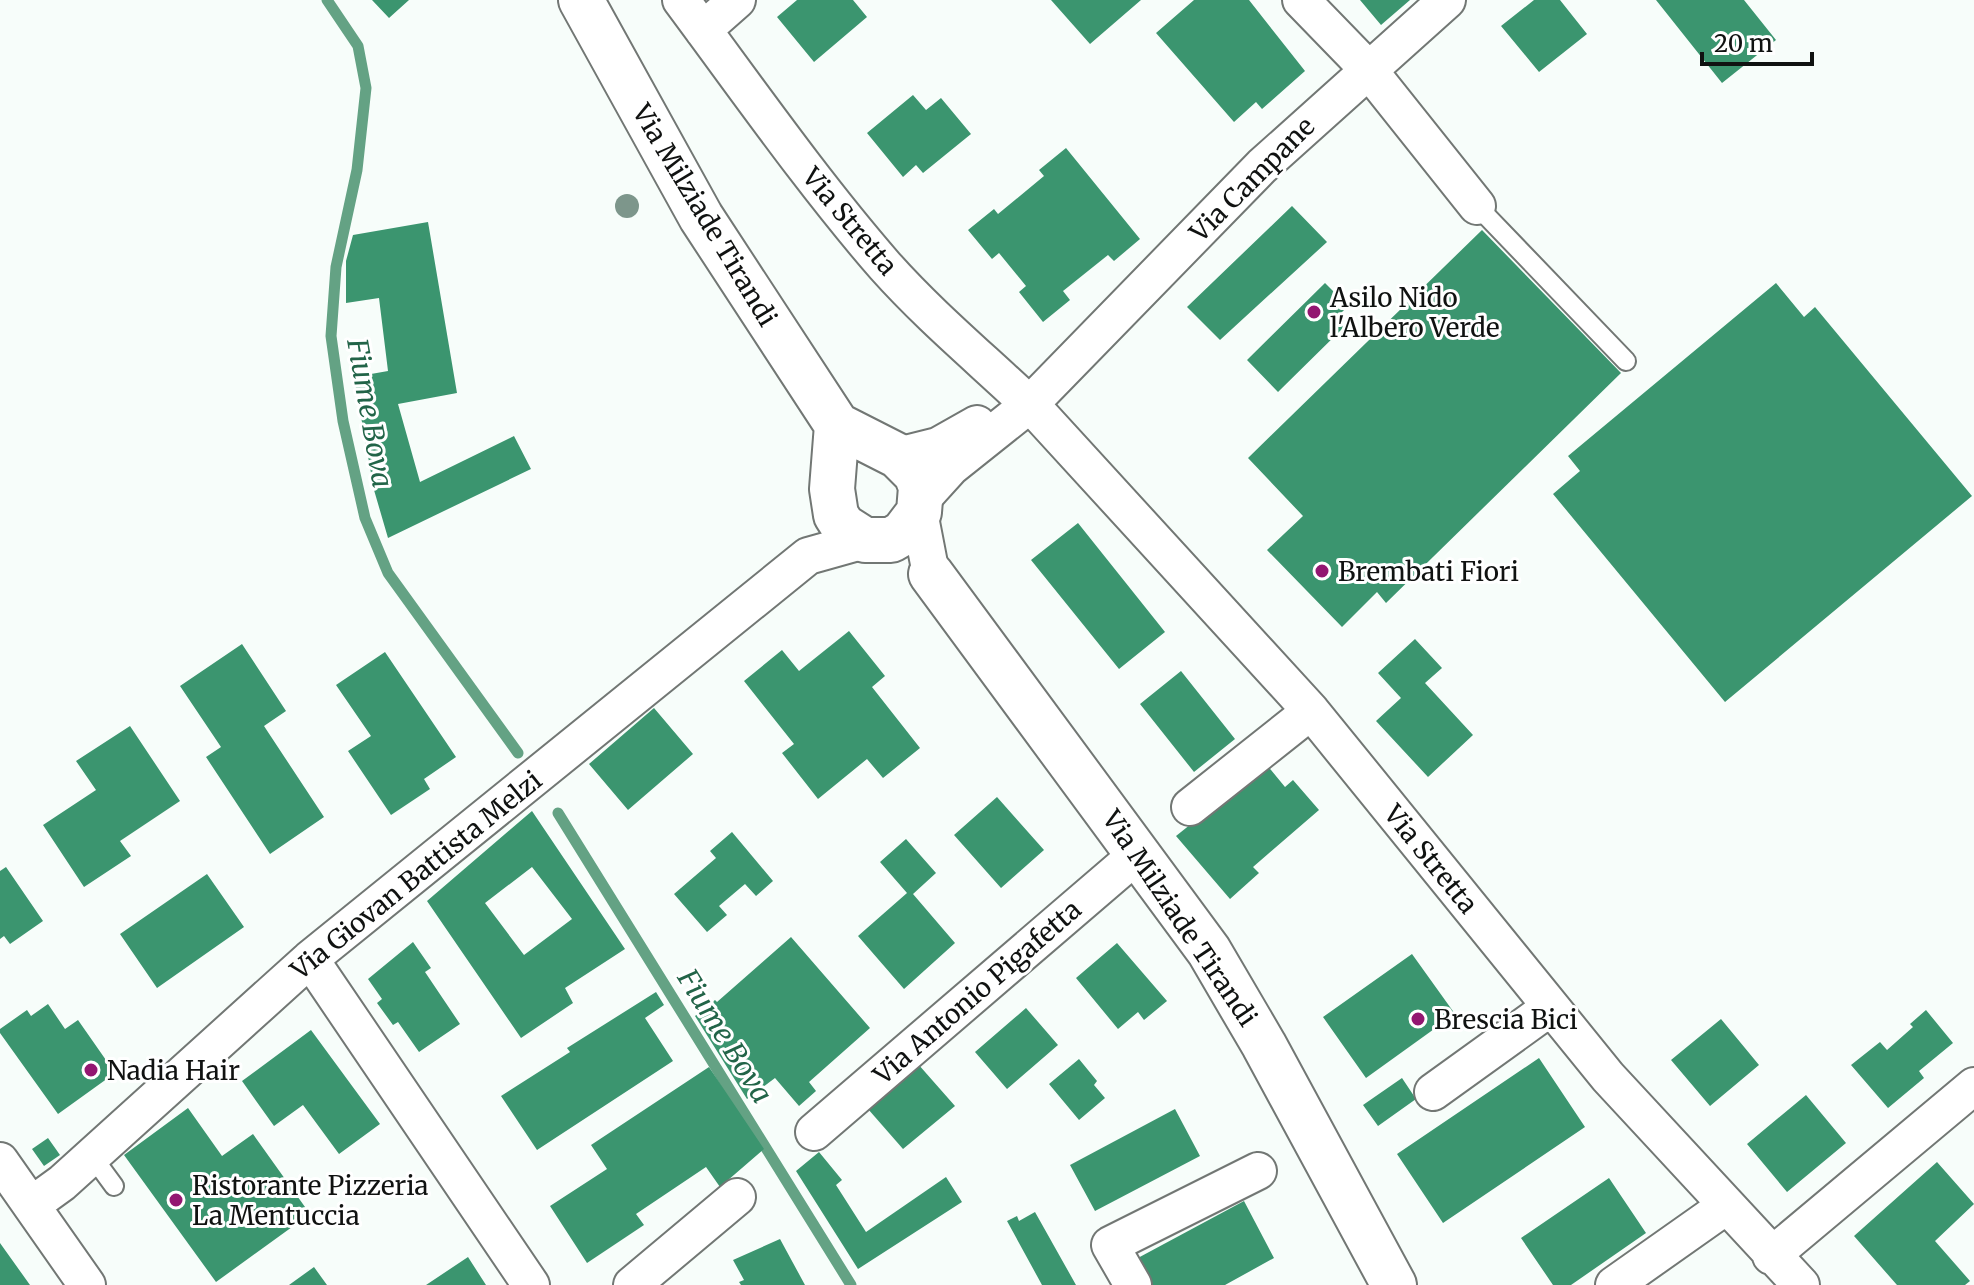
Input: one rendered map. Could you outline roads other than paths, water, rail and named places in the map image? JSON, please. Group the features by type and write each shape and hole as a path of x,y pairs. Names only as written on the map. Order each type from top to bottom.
{"street":[{"name":"Via Milziade Tirandi","path":"581,0 701,217 837,425 893,454 916,474 931,574"},
{"name":"Via Stretta","path":"681,0 794,152 887,268 963,345 1024,399 1311,711 1608,1077 1801,1285"},
{"path":"703,30 737,0"},
{"path":"1301,0 1367,68 1477,206"},
{"name":"Via Campane","path":"921,506 951,467 1065,365 1262,166 1367,68 1447,0"},
{"name":"Via Campane","path":"893,454 938,446 1024,399"},
{"path":"832,495 837,425"},
{"path":"832,495 846,463 859,455 893,454"},
{"name":"Via Milziade Tirandi","path":"832,495 843,526 931,574 1209,951 1394,1285"},
{"name":"Via Giovan Battista Melzi","path":"808,556 832,495"},
{"path":"871,541 903,533 921,506"},
{"name":"Via Giovan Battista Melzi","path":"33,1204 92,1156 310,959 808,556 871,541"},
{"path":"1190,807 1311,711"},
{"name":"Via Antonio Pigafetta","path":"814,1132 1139,853"},
{"path":"310,959 531,1285"},
{"path":"1433,1092 1551,1007"},
{"path":"1771,1256 1974,1086"},
{"path":"0,1161 87,1285"},
{"path":"1133,1285 1110,1245 1258,1171"},
{"path":"632,1285 737,1197"},
{"path":"1614,1285 1726,1206"}],"lane":[{"path":"1477,206 1626,361"},
{"path":"92,1156 114,1186"}],"waterway":[{"name":"Fiume Bova","path":"327,0 358,46 366,88 357,170 336,267 331,336 343,421 365,518 388,573 518,753"},
{"name":"Fiume Bova","path":"558,813 851,1285"}],"place":[{"name":"Asilo Nido l'Albero Verde","path":"1314,312"},
{"name":"Brembati Fiori","path":"1322,571"},
{"name":"Brescia Bici","path":"1418,1019"},
{"name":"Nadia Hair","path":"91,1070"},
{"name":"Ristorante Pizzeria La Mentuccia","path":"176,1200"}]}
